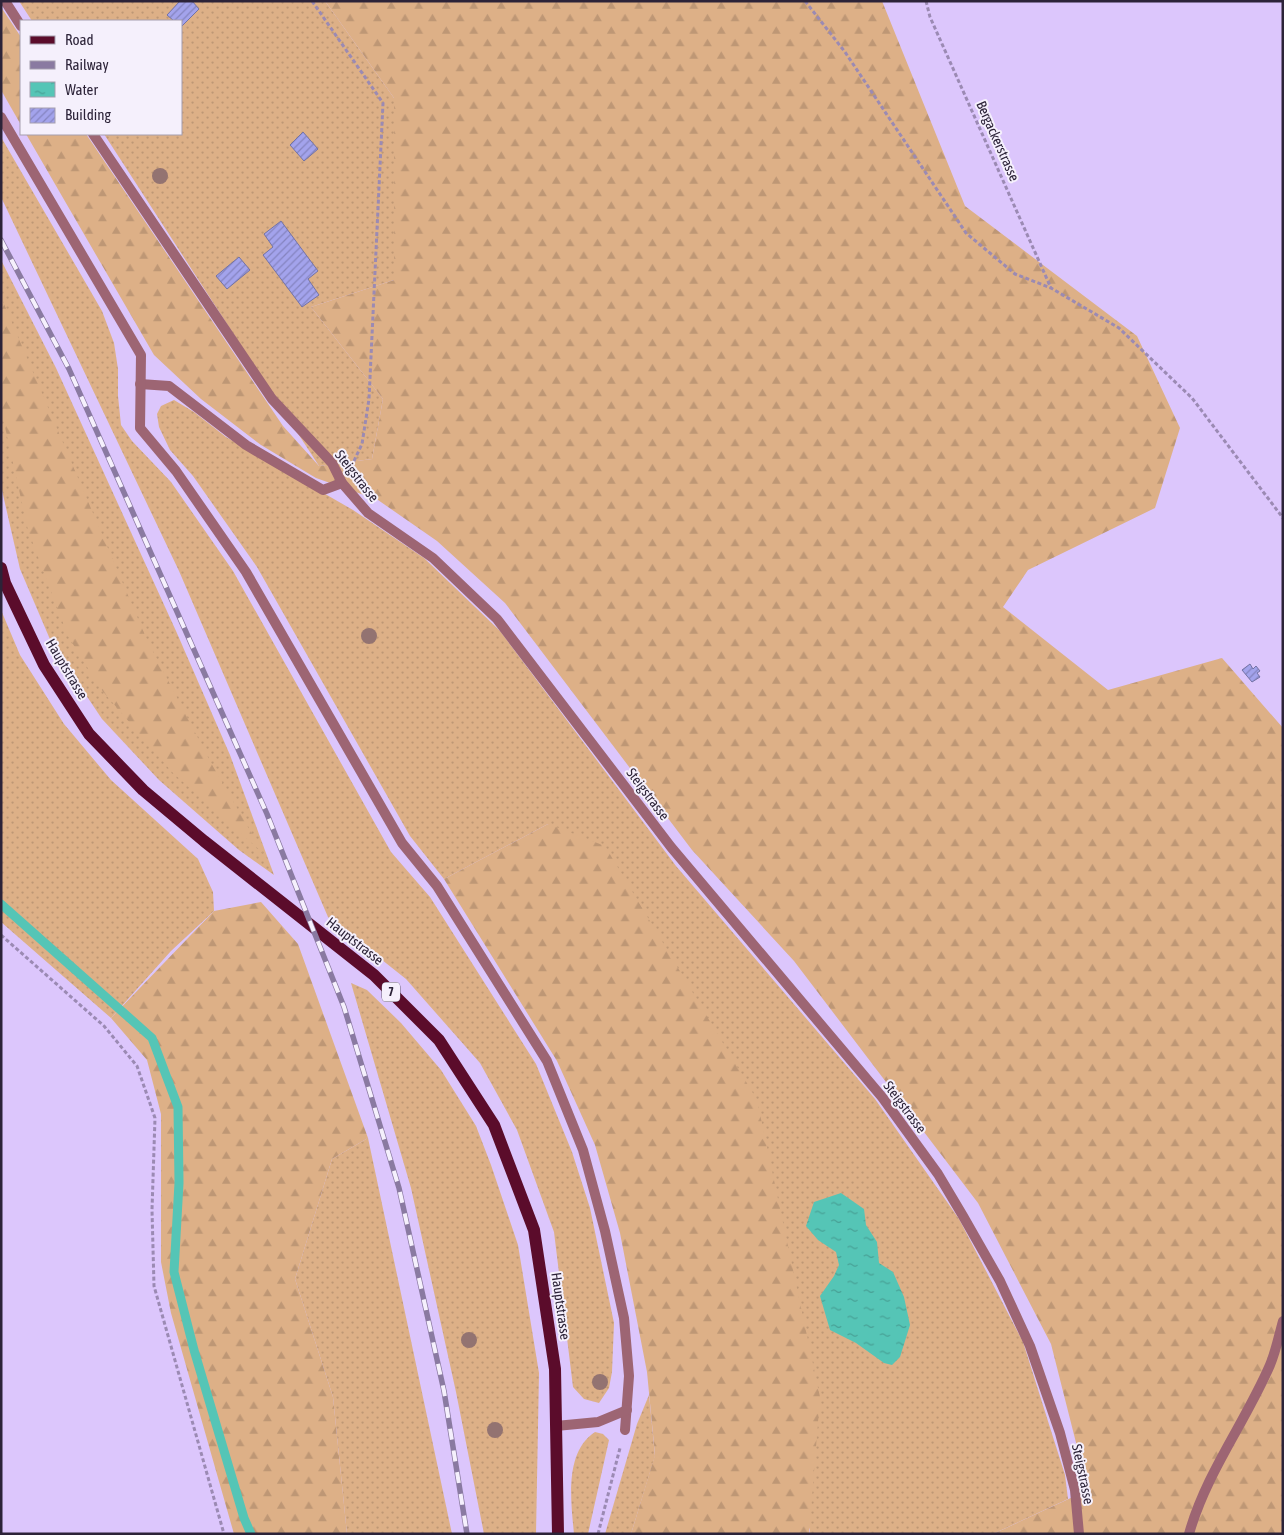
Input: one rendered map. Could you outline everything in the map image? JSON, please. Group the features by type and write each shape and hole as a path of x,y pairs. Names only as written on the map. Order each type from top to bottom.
{"main road":[{"name":"Hauptstrasse","path":"1,568 5,583 44,665 89,734 143,790 204,841 374,974 439,1040 494,1125 534,1230 555,1369 558,1534"}],"street":[{"path":"5,1 20,24"},
{"path":"1,117 141,355 140,428 176,471 246,572 402,843 437,886 547,1061 583,1150 605,1232 624,1318 629,1376 625,1430"},
{"name":"Steigstrasse","path":"94,135 272,399 332,463 342,484 368,513 433,558 498,619 671,848 882,1097 938,1174 1000,1281 1030,1346 1060,1433 1075,1490 1079,1534"},
{"path":"140,384 169,386 246,446 323,490 342,484"},
{"path":"1189,1534 1195,1510 1217,1464 1251,1404 1271,1363 1283,1321"},
{"path":"556,1426 598,1422 627,1410"}],"path":[{"path":"312,1 383,103 369,399 362,444 342,484"},
{"path":"805,1 845,52 966,233 1015,274 1051,288 1119,328 1192,398 1283,518"},
{"name":"Bergackerstrasse","path":"926,1 930,17 1051,288"},
{"path":"1,935 104,1026 137,1066 154,1118 152,1210 154,1286 224,1534"},
{"path":"598,1534 625,1430"}],"green space":[{"path":"19,1 325,1 394,98 394,280 311,307 383,399 372,459 319,466 105,135 182,135 182,20 31,20"},
{"path":"325,1 882,1 965,206 1137,336 1180,428 1155,508 1028,570 1003,607 1108,690 1222,658 1283,728 1283,1534 993,1534 1088,1490 1051,1344 978,1203 794,961 692,850 505,603 437,541 378,500 316,478 261,445 201,399 154,355 27,135 87,135 283,426 319,466 372,459 383,399 311,307 394,280 394,98"},
{"path":"1,7 20,36 20,123 1,90"},
{"path":"1,137 102,311 114,343 118,369 121,425 132,441 171,482 233,571 391,852 430,897 536,1064 572,1152 590,1208 614,1323 612,1372 609,1388 599,1403 584,1399 573,1387 554,1232 517,1130 480,1063 406,979 328,917 179,571 1,197"},
{"path":"1,260 56,368 176,631 230,755 274,875 239,850 159,780 102,719 52,644 20,569 1,486"},
{"path":"1,297 147,640 211,763 263,853 173,773 100,688 68,636 28,530 1,409"},
{"path":"174,400 194,412 226,437 353,510 424,558 500,631 676,866 875,1099 959,1219 1023,1342 1065,1475 1068,1499 993,1534 809,1534 810,1530 548,824 444,879 410,836 257,567 193,476 170,450 159,427 157,414 161,406"},
{"path":"1,610 20,655 64,724 111,780 198,859 213,892 214,911 171,951 111,1018 1,922"},
{"path":"548,824 605,846 757,1100 820,1397 809,1534 631,1534 655,1455 647,1372 620,1233 595,1145 557,1061 444,879"},
{"path":"261,902 298,944 368,1138 332,1159 295,1279 333,1397 347,1534 234,1534 171,1313 161,1262 161,1114 147,1060 111,1018 214,911"},
{"path":"351,983 367,990 401,1023 441,1070 476,1126 518,1245 539,1373 536,1534 484,1534 456,1392 411,1188"},
{"path":"368,1138 452,1534 347,1534 333,1397 295,1279 332,1159"},
{"path":"649,1395 655,1456 631,1534 605,1534 637,1424"},
{"path":"595,1432 603,1434 609,1440 588,1534 574,1534 571,1493 574,1465 578,1452 585,1441"}],"water":[{"path":"841,1193 864,1209 866,1225 877,1242 879,1263 893,1272 904,1297 910,1325 900,1357 892,1365 884,1363 856,1343 830,1330 820,1296 839,1265 836,1252 818,1240 806,1226 814,1202"}],"building":[{"path":"180,1 192,1 199,9 182,26 182,20 173,20 167,15"},
{"path":"303,132 318,149 304,161 290,145"},
{"path":"281,221 318,271 308,279 319,295 302,307 263,255 273,247 264,234"},
{"path":"239,257 250,270 227,289 216,276"},
{"path":"1250,664 1253,669 1256,666 1260,671 1257,673 1260,677 1252,682 1242,670"}],"waterway":[{"path":"1,904 152,1038 178,1107 179,1183 174,1272 194,1350 244,1518 251,1534"}],"railway":[{"path":"1,240 69,369 267,814 344,1007 399,1188 444,1391 467,1534"}]}
